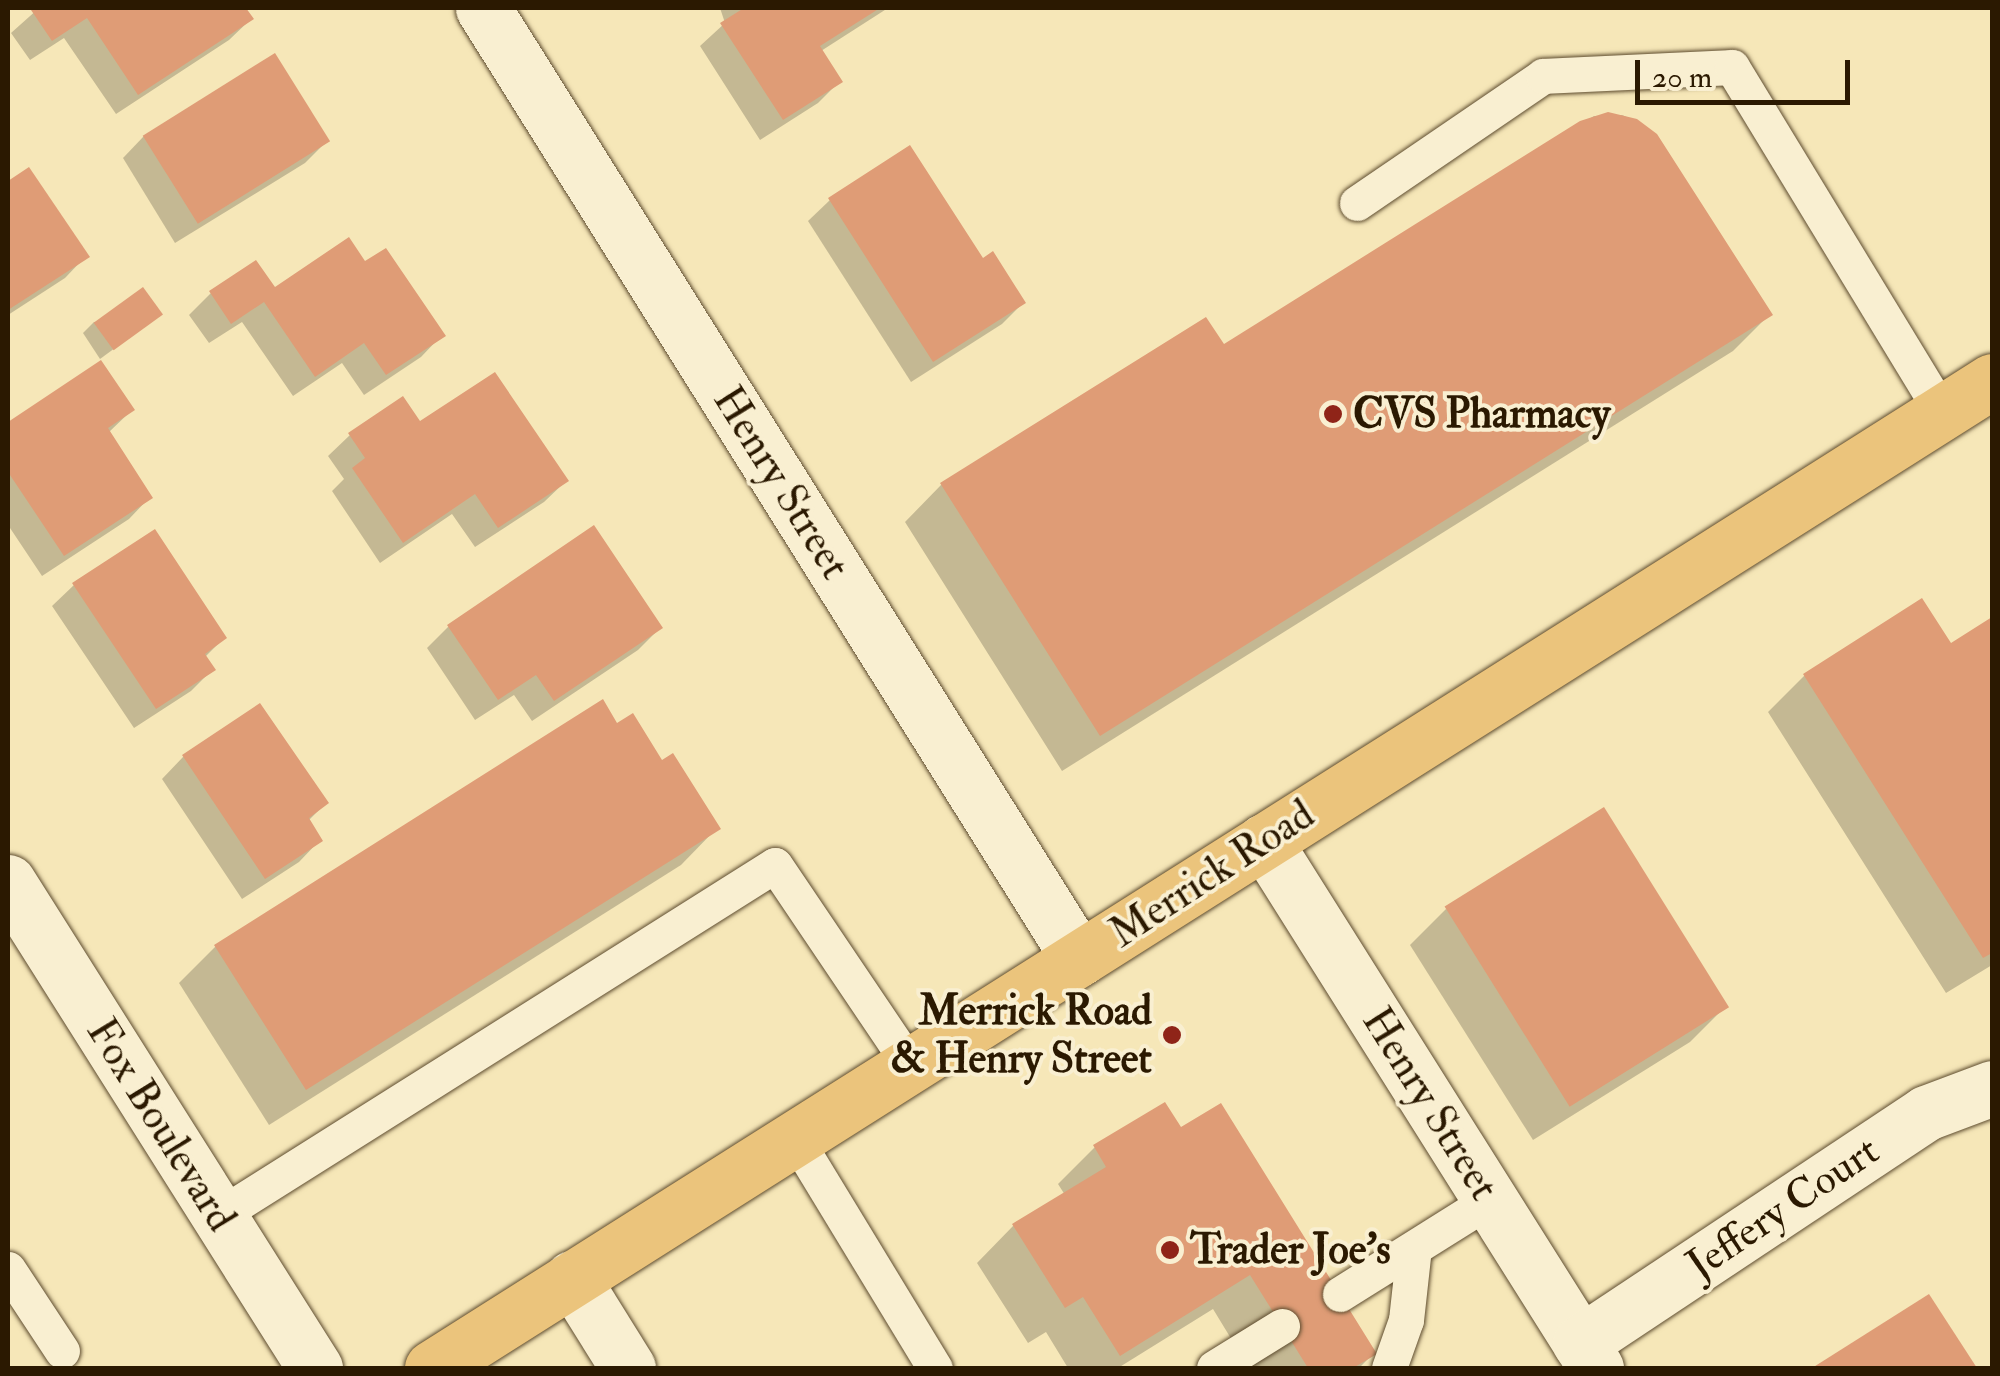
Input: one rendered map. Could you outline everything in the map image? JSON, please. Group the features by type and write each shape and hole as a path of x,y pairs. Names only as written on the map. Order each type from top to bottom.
{"main road":[{"name":"Merrick Road","path":"432,1368 1992,381"}],"street":[{"name":"Henry Street","path":"483,8 1080,959"},
{"name":"Henry Street","path":"1264,840 1588,1356"},
{"name":"Fox Boulevard","path":"17,919 218,1216 315,1368"},
{"name":"Jeffery Court","path":"1588,1356 1926,1113 1992,1088"},
{"path":"572,1278 628,1368"}],"lane":[{"path":"1357,203 1543,76 1732,67 1942,412"},
{"path":"218,1216 775,864 910,1065"},
{"path":"796,1138 935,1368"},
{"path":"1340,1294 1490,1200"},
{"path":"1389,1368 1406,1320 1414,1248"},
{"path":"8,1269 62,1352"},
{"path":"1214,1368 1282,1326"}],"building":[{"path":"246,8 254,19 138,95 87,18 52,41 31,10"},
{"path":"744,8 880,8 820,46 843,82 783,120 720,23"},
{"path":"275,53 330,141 198,224 143,136"},
{"name":"CVS Pharmacy","path":"1608,112 1637,119 1657,134 1773,315 1100,736 940,483 1206,317 1224,344 1580,121"},
{"path":"910,145 983,258 993,251 1026,303 933,362 828,198"},
{"path":"29,167 90,257 8,310 8,181"},
{"path":"349,237 365,261 386,248 446,336 386,375 364,343 315,377 264,302 231,324 209,291 256,260 275,287"},
{"path":"143,287 163,315 114,350 94,323"},
{"path":"101,360 135,410 108,428 153,498 64,556 8,472 8,422"},
{"path":"495,372 569,481 498,528 475,494 403,543 352,468 365,458 348,433 403,396 420,421"},
{"path":"594,525 663,628 554,701 536,675 498,700 447,625"},
{"path":"155,529 227,638 205,654 216,670 156,709 72,583"},
{"path":"1922,598 1951,643 1992,617 1992,953 1983,958 1803,674"},
{"path":"603,699 617,723 633,713 662,760 673,753 721,829 306,1090 214,945"},
{"path":"260,703 329,803 309,818 323,841 265,879 182,755"},
{"path":"1604,807 1729,1007 1570,1107 1445,907"},
{"name":"Trader Joe's","path":"1165,1102 1181,1127 1221,1103 1377,1354 1353,1368 1308,1368 1250,1275 1120,1356 1083,1297 1065,1308 1012,1224 1106,1167 1093,1145"},
{"path":"1929,1294 1977,1368 1812,1368"}],"place":[{"name":"CVS Pharmacy","path":"1333,414"},
{"name":"Merrick Road & Henry Street","path":"1172,1035"},
{"name":"Trader Joe's","path":"1170,1250"}]}
